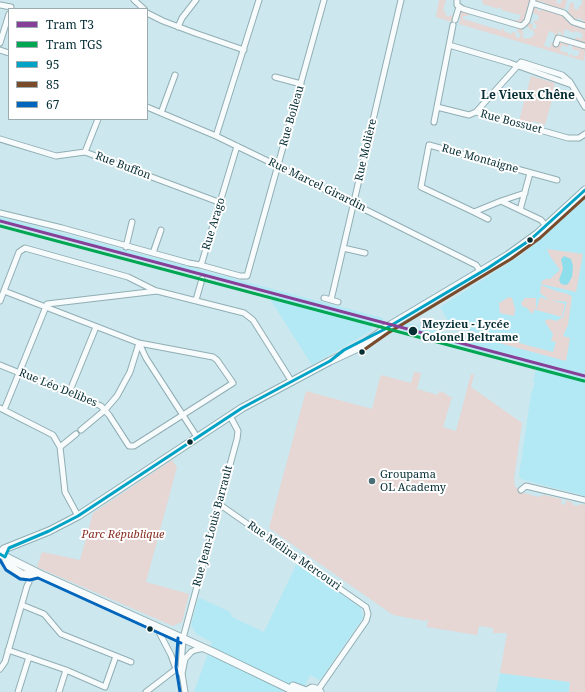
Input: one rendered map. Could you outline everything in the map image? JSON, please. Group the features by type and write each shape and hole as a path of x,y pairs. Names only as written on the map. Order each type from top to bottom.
{"main road":[{"path":"296,692 205,648 38,573 27,572 11,563 2,555 9,548 49,531 78,516 230,416 330,361 344,350 385,329 481,272 530,240 584,194"},
{"path":"183,638 211,647 297,688 305,691 312,688 319,691"}],"street":[{"path":"0,5 11,8 13,0"},
{"path":"134,0 141,5"},
{"path":"178,27 182,18 196,0"},
{"path":"216,136 259,0"},
{"name":"Rue Boileau","path":"200,265 240,276 247,276 324,0"},
{"name":"Rue Molière","path":"331,300 401,0"},
{"path":"434,122 458,7 457,0"},
{"path":"458,7 521,26 527,21 533,2 564,13 573,22 585,26"},
{"path":"148,13 178,27 244,50"},
{"path":"0,42 8,17"},
{"path":"558,38 585,46"},
{"path":"449,45 517,67"},
{"path":"476,112 521,62 562,75 572,85 585,107"},
{"path":"161,113 175,75"},
{"path":"275,77 301,84"},
{"name":"Rue Marcel Girardin","path":"148,107 216,136 354,203 476,265 481,272"},
{"name":"Rue Bossuet","path":"437,107 469,116 476,112 568,138 579,138 585,134"},
{"path":"85,152 98,120"},
{"name":"Rue Buffon","path":"0,139 56,156 85,152 221,203"},
{"name":"Rue Montaigne","path":"474,212 421,187 429,145 557,180"},
{"name":"Rue Arago","path":"0,213 92,236 182,262 200,265 221,203 237,146"},
{"name":"Rue Montaigne","path":"520,210 530,173"},
{"path":"474,212 525,193"},
{"path":"501,201 541,220 546,226"},
{"path":"474,212 488,219"},
{"path":"126,247 132,222"},
{"path":"154,253 161,230"},
{"path":"0,301 19,252 25,248 128,277 157,291 244,313 253,320 292,382"},
{"path":"343,248 365,253"},
{"path":"196,300 202,279"},
{"path":"4,291 139,343 212,357 217,360 233,383 182,415"},
{"path":"78,516 65,492 60,447 53,435 2,409 20,372 45,307 50,302 157,291"},
{"path":"324,298 338,302"},
{"path":"69,393 96,327"},
{"path":"81,430 105,410 117,396 130,372 139,343"},
{"path":"139,343 146,358 197,437"},
{"name":"Rue Léo Delibes","path":"0,364 101,406 129,446 134,446 182,415"},
{"name":"Rue Jean-Louis Barrault","path":"185,692 181,660 183,638 238,435 237,428 230,416"},
{"path":"60,447 76,434"},
{"path":"521,490 526,486 585,500"},
{"name":"Rue Mélina Mercouri","path":"219,504 364,605 368,610 366,621 319,691"},
{"path":"0,668 5,662 22,605 27,586 27,572"},
{"path":"22,605 44,614 61,634 131,662"},
{"path":"160,634 171,655 176,669 182,674 187,656 195,650 205,648"},
{"path":"8,650 66,670 104,689 116,656"},
{"path":"18,692 29,657"},
{"path":"146,692 176,669"},
{"path":"59,692 66,670"}],"shaded area":[{"path":"585,200 585,496 521,479 519,476 531,394 535,382 533,381 537,366 403,331 407,321 409,323 476,341 478,333 451,326 440,307 523,254"},
{"path":"0,217 383,318 382,324 373,321 371,331 312,365 266,293 0,222"},
{"path":"564,256 571,259 573,266 572,277 566,285 561,284 559,280 563,269 561,259"},
{"path":"297,563 361,608 363,618 320,680 310,675 302,692 194,692 212,642 196,634 191,625 198,599 200,598 230,612 232,617 264,632"},
{"path":"500,673 570,682 569,692 496,692"}],"green space":[{"path":"439,0 446,0 443,11 446,12 445,15 450,17 450,15 454,16 452,22 436,17"},
{"path":"482,0 531,0 525,20 521,24 521,22 516,22 515,20 519,20 521,15 501,10 499,7 498,9 483,4"},
{"path":"535,0 557,0 556,3 560,4 562,0 567,0 565,8 561,10 545,6 545,3 540,1 539,4"},
{"path":"582,0 585,0 585,22 583,23 583,20 577,18 576,21 568,13 570,3 574,3 574,9 578,10 580,5 582,5"},
{"path":"538,7 537,10 540,11 545,9 559,13 585,27 585,43 574,41 576,37 581,39 583,34 575,31 574,33 565,29 562,38 561,32 559,31 557,38 554,38 555,33 549,31 544,46 550,48 552,42 555,43 560,41 569,43 568,47 562,45 560,51 568,53 568,56 570,54 576,57 580,51 572,49 573,44 585,48 584,61 459,24 461,18 458,17 460,13 462,11 469,12 468,16 463,16 463,19 500,30 501,32 502,28 508,33 512,34 515,32 516,37 519,38 521,34 517,32 518,28 523,29 522,33 525,33 522,35 524,39 529,39 535,34 532,29 529,31 530,28 527,27 528,23 533,24 532,28 536,29 537,25 534,22 535,20 538,21 539,16 531,12 534,8"},
{"path":"531,76 555,83 553,89 555,89 545,125 533,121 531,125 519,121"},
{"path":"547,249 583,254 576,292 541,284 542,281 550,279 560,270"},
{"path":"541,285 568,294 572,297 568,325 563,336 570,338 566,361 488,340 490,336 553,352 556,342 551,341 553,334 545,322 546,320 550,319 556,321 563,317 567,302 551,300 565,304 562,317 536,310 540,297 549,300 540,293"},
{"path":"509,297 512,298 515,309 514,316 500,313 499,303"},
{"path":"525,298 536,298 536,308 532,314 526,307 523,307 521,303"},
{"path":"414,372 421,373 417,389 438,395 439,391 452,397 443,427 456,431 471,374 474,375 471,387 522,423 514,479 515,487 518,488 517,491 538,497 544,495 562,499 561,504 565,505 566,500 572,502 573,505 585,505 585,692 569,692 570,682 500,673 507,633 493,633 493,628 479,626 477,635 427,627 428,619 425,621 393,615 269,528 306,391 372,409 381,375 411,383"},
{"name":"Parc République","path":"172,460 177,467 146,582 189,594 182,622 173,626 37,567 42,552 80,560 93,513"}],"tram line":[{"name":"T3","path":"0,221 585,376"},
{"name":"TGS","path":"0,226 584,381"}],"transit line":[{"name":"95","path":"0,554 5,557 9,548 49,531 78,516 242,408 330,361 344,350 385,329 488,268 530,240 585,190"},
{"name":"85","path":"361,352 388,333 511,259 540,238 585,197"},
{"name":"67","path":"0,560 6,570 20,579 30,580 38,578 181,643"},
{"name":"67","path":"178,638 176,667 180,692"}],"place":[{"name":"Meyzieu - Lycée Colonel Beltrame","path":"413,331"},
{"name":"Groupama OL Academy","path":"372,481"}],"district":[{"name":"Le Vieux Chêne","path":"528,96"}]}
